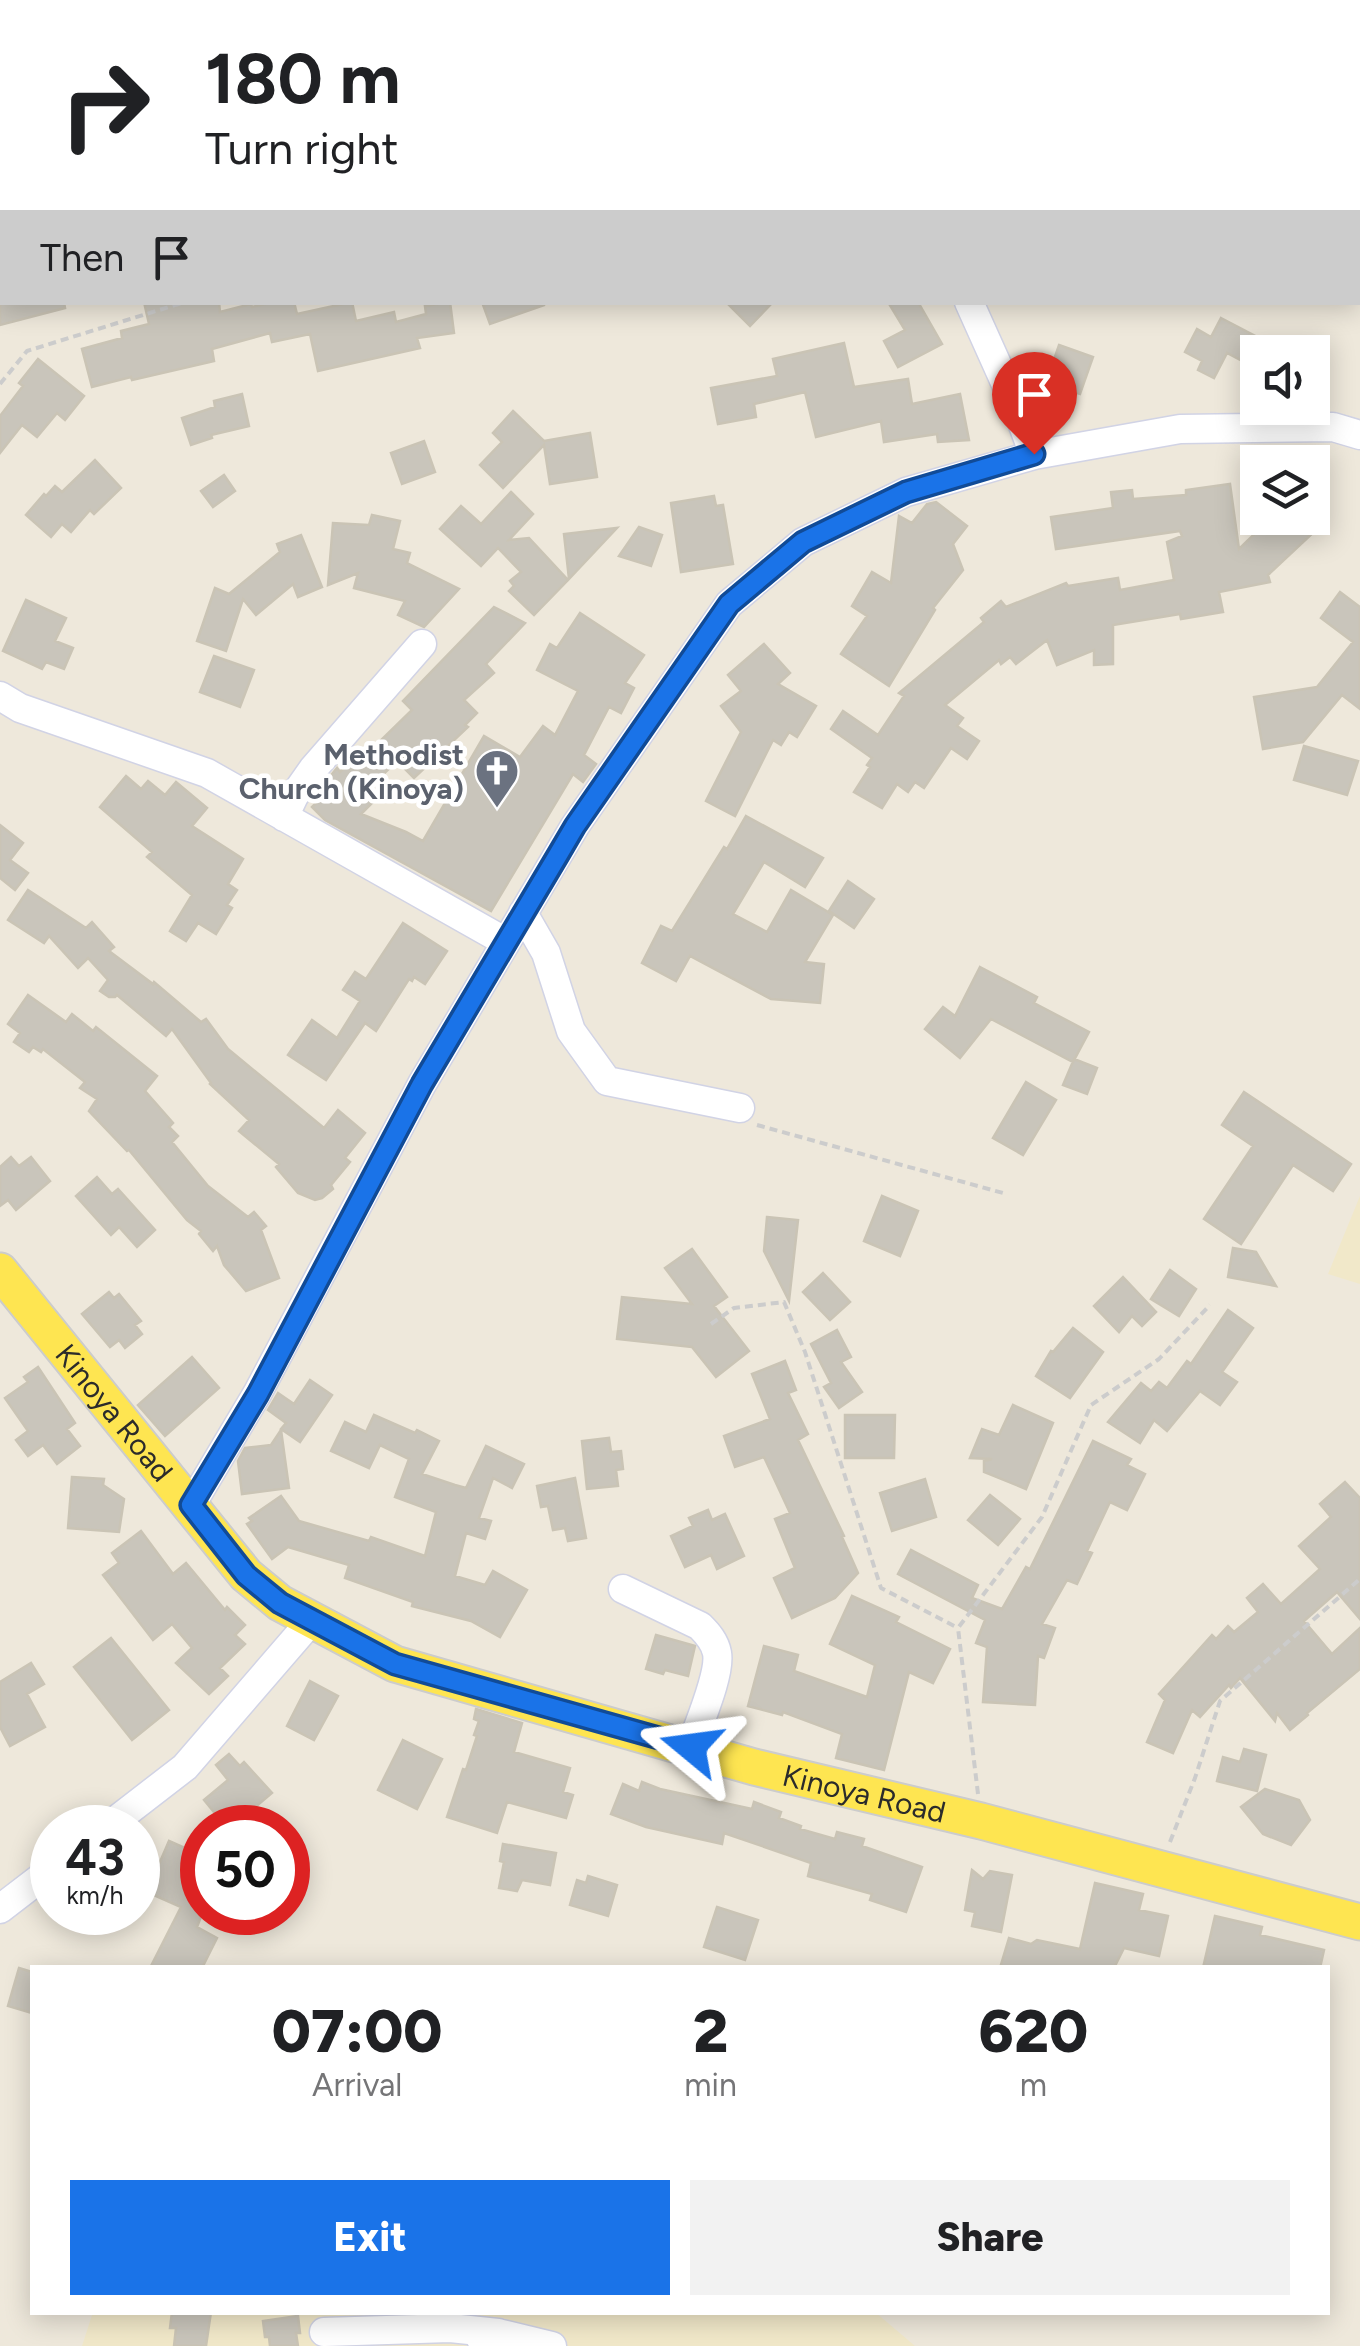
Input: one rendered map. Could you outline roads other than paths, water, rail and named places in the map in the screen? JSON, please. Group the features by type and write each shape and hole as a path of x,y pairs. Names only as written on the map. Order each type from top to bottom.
{"main road":[{"name":"Kinoya Road","path":"0,1271 246,1575 280,1603 395,1664 754,1766 981,1820 1360,1922"}],"street":[{"path":"970,305 1034,454"},
{"path":"191,1505 258,1394 422,1084 523,913 575,826 729,604 803,542 906,492 1034,454 1180,429 1333,427 1360,436"},
{"path":"284,817 314,770 422,644"},
{"path":"0,696 20,708 207,773 506,942"},
{"path":"523,913 546,954 571,1031 607,1081 740,1108"},
{"path":"623,1590 700,1626 717,1649 718,1666 691,1747"},
{"path":"136,1805 185,1767 311,1620"},
{"path":"0,1909 30,1886"},
{"path":"324,2332 450,2328 498,2333 552,2346"},
{"path":"460,2346 498,2333"}],"place":[{"name":"Methodist Church (Kinoya)","path":"497,809"}]}
